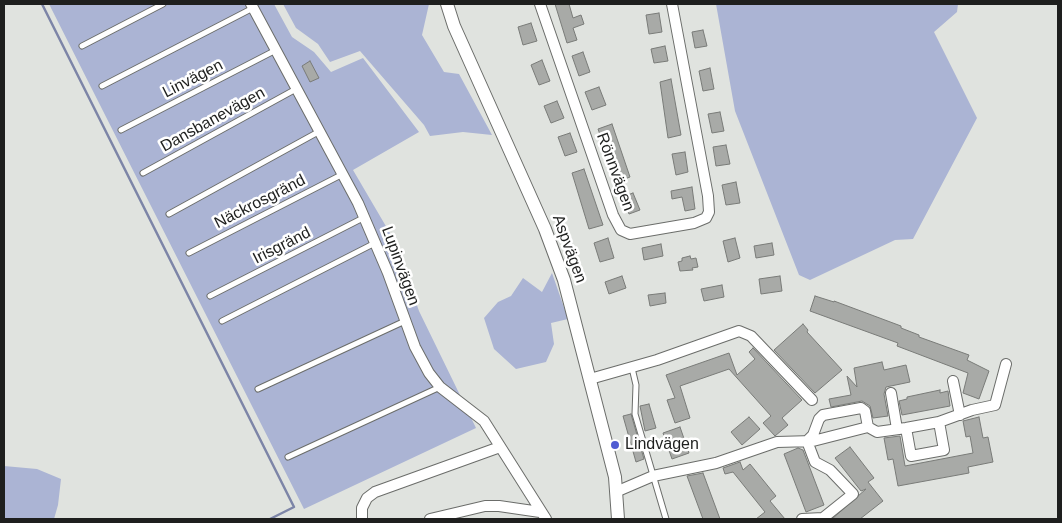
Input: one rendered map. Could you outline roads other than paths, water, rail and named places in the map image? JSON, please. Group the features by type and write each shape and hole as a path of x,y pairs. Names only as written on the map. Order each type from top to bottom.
{"street":[{"name":"Aspvägen","path":"447,4 454,26 558,261 618,491 618,519"},
{"name":"Rönnvägen","path":"540,4 613,214 621,230 630,234 694,223 706,218 709,212 708,196 672,4"},
{"name":"Lupinvägen","path":"253,6 365,217 415,347 440,387 484,422 543,516"},
{"path":"590,379 632,368 738,331 752,336 812,400"},
{"path":"618,491 653,476 716,463 777,442 807,441 868,427 877,432 902,429 939,422 972,410 994,405 1006,364"},
{"path":"953,381 960,415"},
{"path":"891,393 911,456 944,450 939,422"},
{"path":"807,441 823,415 861,408 865,412 868,427"},
{"path":"802,519 823,518 854,494 830,470 815,462 807,441"},
{"path":"362,519 365,503 375,492 500,447"},
{"path":"430,519 485,506 499,506 543,516"}],"lane":[{"path":"82,46 163,4"},
{"path":"102,86 253,6"},
{"name":"Linvägen","path":"122,130 276,50"},
{"name":"Dansbanevägen","path":"143,173 296,89"},
{"path":"169,214 320,131"},
{"name":"Näckrosgränd","path":"189,253 343,174"},
{"name":"Irisgränd","path":"210,296 365,217"},
{"path":"222,321 376,242"},
{"path":"258,389 405,321"},
{"path":"632,368 636,385 635,414 666,519"},
{"path":"288,457 440,387"}],"waterway":[{"path":"42,4 294,507 270,519"}],"place":[{"name":"Lindvägen","path":"615,445"}]}
